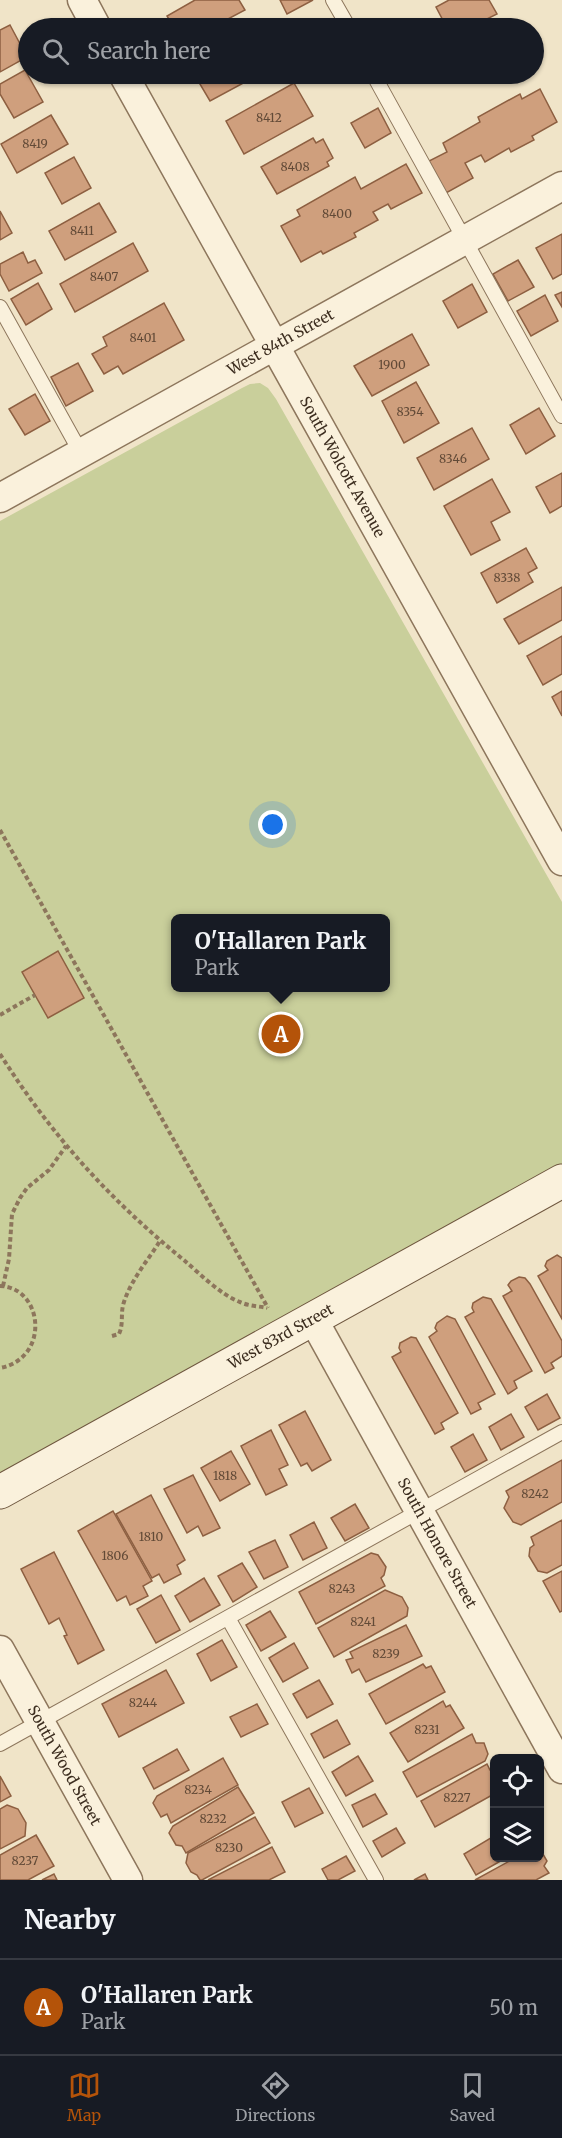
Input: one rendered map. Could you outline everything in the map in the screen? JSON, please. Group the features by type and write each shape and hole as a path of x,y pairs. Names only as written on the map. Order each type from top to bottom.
{"street":[{"path":"81,0 91,18"},
{"name":"South Wolcott Avenue","path":"129,84 562,861"},
{"name":"West 84th Street","path":"0,498 562,186"},
{"name":"West 83rd Street","path":"0,1492 562,1181"},
{"name":"South Honore Street","path":"313,1319 562,1768"},
{"name":"South Wood Street","path":"0,1650 128,1880"}],"lane":[{"path":"333,0 343,18"},
{"path":"378,84 562,416"},
{"path":"0,307 81,453"},
{"path":"0,1744 562,1432"},
{"path":"228,1618 376,1880"}],"path":[{"path":"0,830 268,1308 239,1302 211,1283 160,1241 111,1195 66,1146 23,1091 0,1054"},
{"path":"0,1015 35,995"},
{"path":"0,1368 13,1365 26,1355 34,1341 35,1324 25,1297 17,1289 1,1286 9,1259 12,1214 24,1193 49,1170 66,1146"},
{"path":"112,1336 119,1334 123,1326 123,1305 129,1290 160,1241"}],"green space":[{"path":"260,383 268,388 562,902 562,1166 0,1473 0,521 250,384"}],"building":[{"path":"195,0 239,0 245,10 230,18 168,18 167,16"},
{"path":"280,0 313,0 287,14"},
{"path":"449,0 489,0 497,14 489,18 442,18 436,7"},
{"path":"10,25 18,40 18,62 0,72 0,30"},
{"path":"18,74 18,84 33,84 43,102 14,118 0,94 0,84"},
{"path":"200,84 242,84 210,101"},
{"path":"292,84 295,84 313,116 244,154 226,121"},
{"path":"540,89 557,122 532,136 534,140 511,152 509,148 485,162 481,155 465,163 473,178 446,193 429,161 447,152 443,143 480,122 478,117 520,94 522,99"},
{"path":"378,108 391,133 365,148 351,123"},
{"path":"51,115 68,144 17,173 1,144"},
{"path":"313,138 316,143 323,139 333,158 327,162 329,166 277,194 261,167"},
{"path":"74,157 91,188 62,204 45,173"},
{"path":"406,164 422,193 391,209 388,204 373,212 378,220 354,233 356,237 323,254 321,251 301,262 281,226 300,216 297,210 355,177 361,189"},
{"path":"99,203 116,232 65,260 49,231"},
{"path":"0,211 12,233 0,240"},
{"path":"562,234 562,274 553,279 536,248"},
{"path":"133,243 148,271 75,312 60,284"},
{"path":"23,252 28,263 35,260 42,273 9,291 0,274 0,264"},
{"path":"518,260 534,287 508,301 493,274"},
{"path":"38,283 52,309 26,325 11,299"},
{"path":"472,284 487,312 458,328 443,301"},
{"path":"562,292 562,307 555,295"},
{"path":"545,295 558,321 531,336 517,311"},
{"path":"164,303 184,340 123,374 118,366 104,374 92,354 107,346 103,337"},
{"path":"412,334 429,365 372,396 354,366"},
{"path":"78,363 93,391 66,406 51,377"},
{"path":"416,382 439,423 404,443 382,401"},
{"path":"35,394 50,421 25,435 9,409"},
{"path":"539,408 555,436 526,454 510,425"},
{"path":"472,428 489,459 434,490 417,458"},
{"path":"562,473 562,506 550,513 536,487"},
{"path":"492,479 510,512 491,522 500,540 471,555 444,506"},
{"path":"526,548 537,568 528,573 533,582 497,603 481,573"},
{"path":"562,587 562,620 519,644 504,619"},
{"path":"562,636 562,674 543,685 527,656"},
{"path":"562,691 562,716 552,697"},
{"path":"58,951 84,998 48,1018 22,972"},
{"path":"557,1255 562,1258 562,1319 538,1276 548,1270 545,1266 547,1261"},
{"path":"519,1277 525,1278 530,1284 562,1341 562,1356 551,1363 554,1368 545,1373 503,1296 512,1291 508,1285"},
{"path":"483,1297 491,1299 532,1371 514,1381 517,1388 508,1394 465,1317 474,1312 473,1303"},
{"path":"447,1316 455,1319 495,1394 478,1403 481,1409 471,1414 429,1337 437,1331 435,1328 437,1323"},
{"path":"411,1337 416,1338 458,1413 441,1423 444,1429 435,1434 392,1357 401,1352 400,1343"},
{"path":"547,1394 560,1418 538,1430 525,1407"},
{"path":"305,1411 331,1460 312,1471 307,1463 301,1466 279,1425"},
{"path":"511,1414 524,1437 501,1450 489,1427"},
{"path":"271,1430 288,1465 279,1469 287,1485 266,1495 241,1446"},
{"path":"473,1434 487,1460 465,1472 451,1447"},
{"path":"231,1451 250,1484 220,1501 201,1468"},
{"path":"562,1460 562,1502 521,1525 513,1522 504,1508 509,1497 506,1491"},
{"path":"193,1475 220,1528 203,1536 198,1526 187,1533 164,1489"},
{"path":"151,1495 185,1560 177,1565 181,1574 164,1583 159,1574 152,1578 116,1514"},
{"path":"355,1504 369,1528 345,1541 331,1518"},
{"path":"113,1511 152,1581 143,1586 148,1596 130,1605 126,1596 117,1601 78,1531"},
{"path":"562,1520 562,1565 547,1573 538,1571 529,1556 530,1548 534,1545 531,1537"},
{"path":"314,1522 327,1548 303,1560 290,1535"},
{"path":"275,1540 288,1567 264,1579 249,1552"},
{"path":"54,1552 104,1650 78,1664 64,1636 67,1635 59,1618 49,1624 21,1569"},
{"path":"371,1553 378,1555 386,1567 381,1578 385,1586 316,1624 299,1592"},
{"path":"242,1563 257,1587 233,1602 218,1576"},
{"path":"562,1571 562,1611 560,1612 543,1581"},
{"path":"204,1578 220,1605 190,1622 175,1596"},
{"path":"385,1590 402,1597 408,1608 407,1616 334,1657 318,1628"},
{"path":"161,1595 180,1630 156,1643 137,1609"},
{"path":"270,1611 286,1637 261,1651 246,1625"},
{"path":"406,1625 422,1656 366,1682 359,1669 352,1673 346,1660 353,1658 350,1652"},
{"path":"222,1640 237,1667 211,1681 197,1654"},
{"path":"294,1643 308,1668 283,1682 269,1658"},
{"path":"423,1664 426,1668 431,1666 445,1692 386,1724 369,1694"},
{"path":"166,1670 184,1703 119,1737 102,1704"},
{"path":"319,1680 333,1704 307,1718 293,1694"},
{"path":"443,1701 446,1707 450,1705 464,1728 408,1762 390,1733"},
{"path":"257,1704 268,1724 241,1737 230,1717"},
{"path":"337,1720 350,1744 324,1758 311,1734"},
{"path":"472,1734 476,1743 484,1743 488,1754 485,1761 417,1797 403,1772"},
{"path":"177,1749 189,1770 154,1789 143,1768"},
{"path":"358,1756 373,1781 346,1796 332,1772"},
{"path":"223,1758 238,1785 171,1823 167,1814 161,1817 153,1803 157,1796"},
{"path":"487,1764 490,1770 490,1796 435,1827 421,1801"},
{"path":"0,1776 11,1796 0,1802"},
{"path":"238,1787 254,1813 186,1853 182,1846 176,1845 169,1833 173,1826"},
{"path":"309,1788 323,1813 295,1827 282,1802"},
{"path":"375,1794 387,1814 363,1827 352,1805"},
{"path":"7,1805 18,1809 26,1823 25,1836 0,1849 0,1809"},
{"path":"255,1817 270,1843 202,1880 191,1872 186,1863 188,1853"},
{"path":"396,1828 405,1843 382,1857 373,1841"},
{"path":"36,1835 54,1866 28,1880 0,1880 0,1855"},
{"path":"490,1838 490,1862 499,1862 476,1875 464,1854"},
{"path":"272,1847 285,1872 269,1880 208,1880"},
{"path":"346,1856 355,1871 338,1880 328,1880 322,1869"},
{"path":"544,1856 547,1861 544,1866 549,1873 536,1880 475,1880 508,1862 544,1862"},
{"path":"54,1874 57,1880 42,1880"},
{"path":"425,1874 428,1880 414,1880"}],"place":[{"name":"O'Hallaren Park","path":"281,1034"}]}
